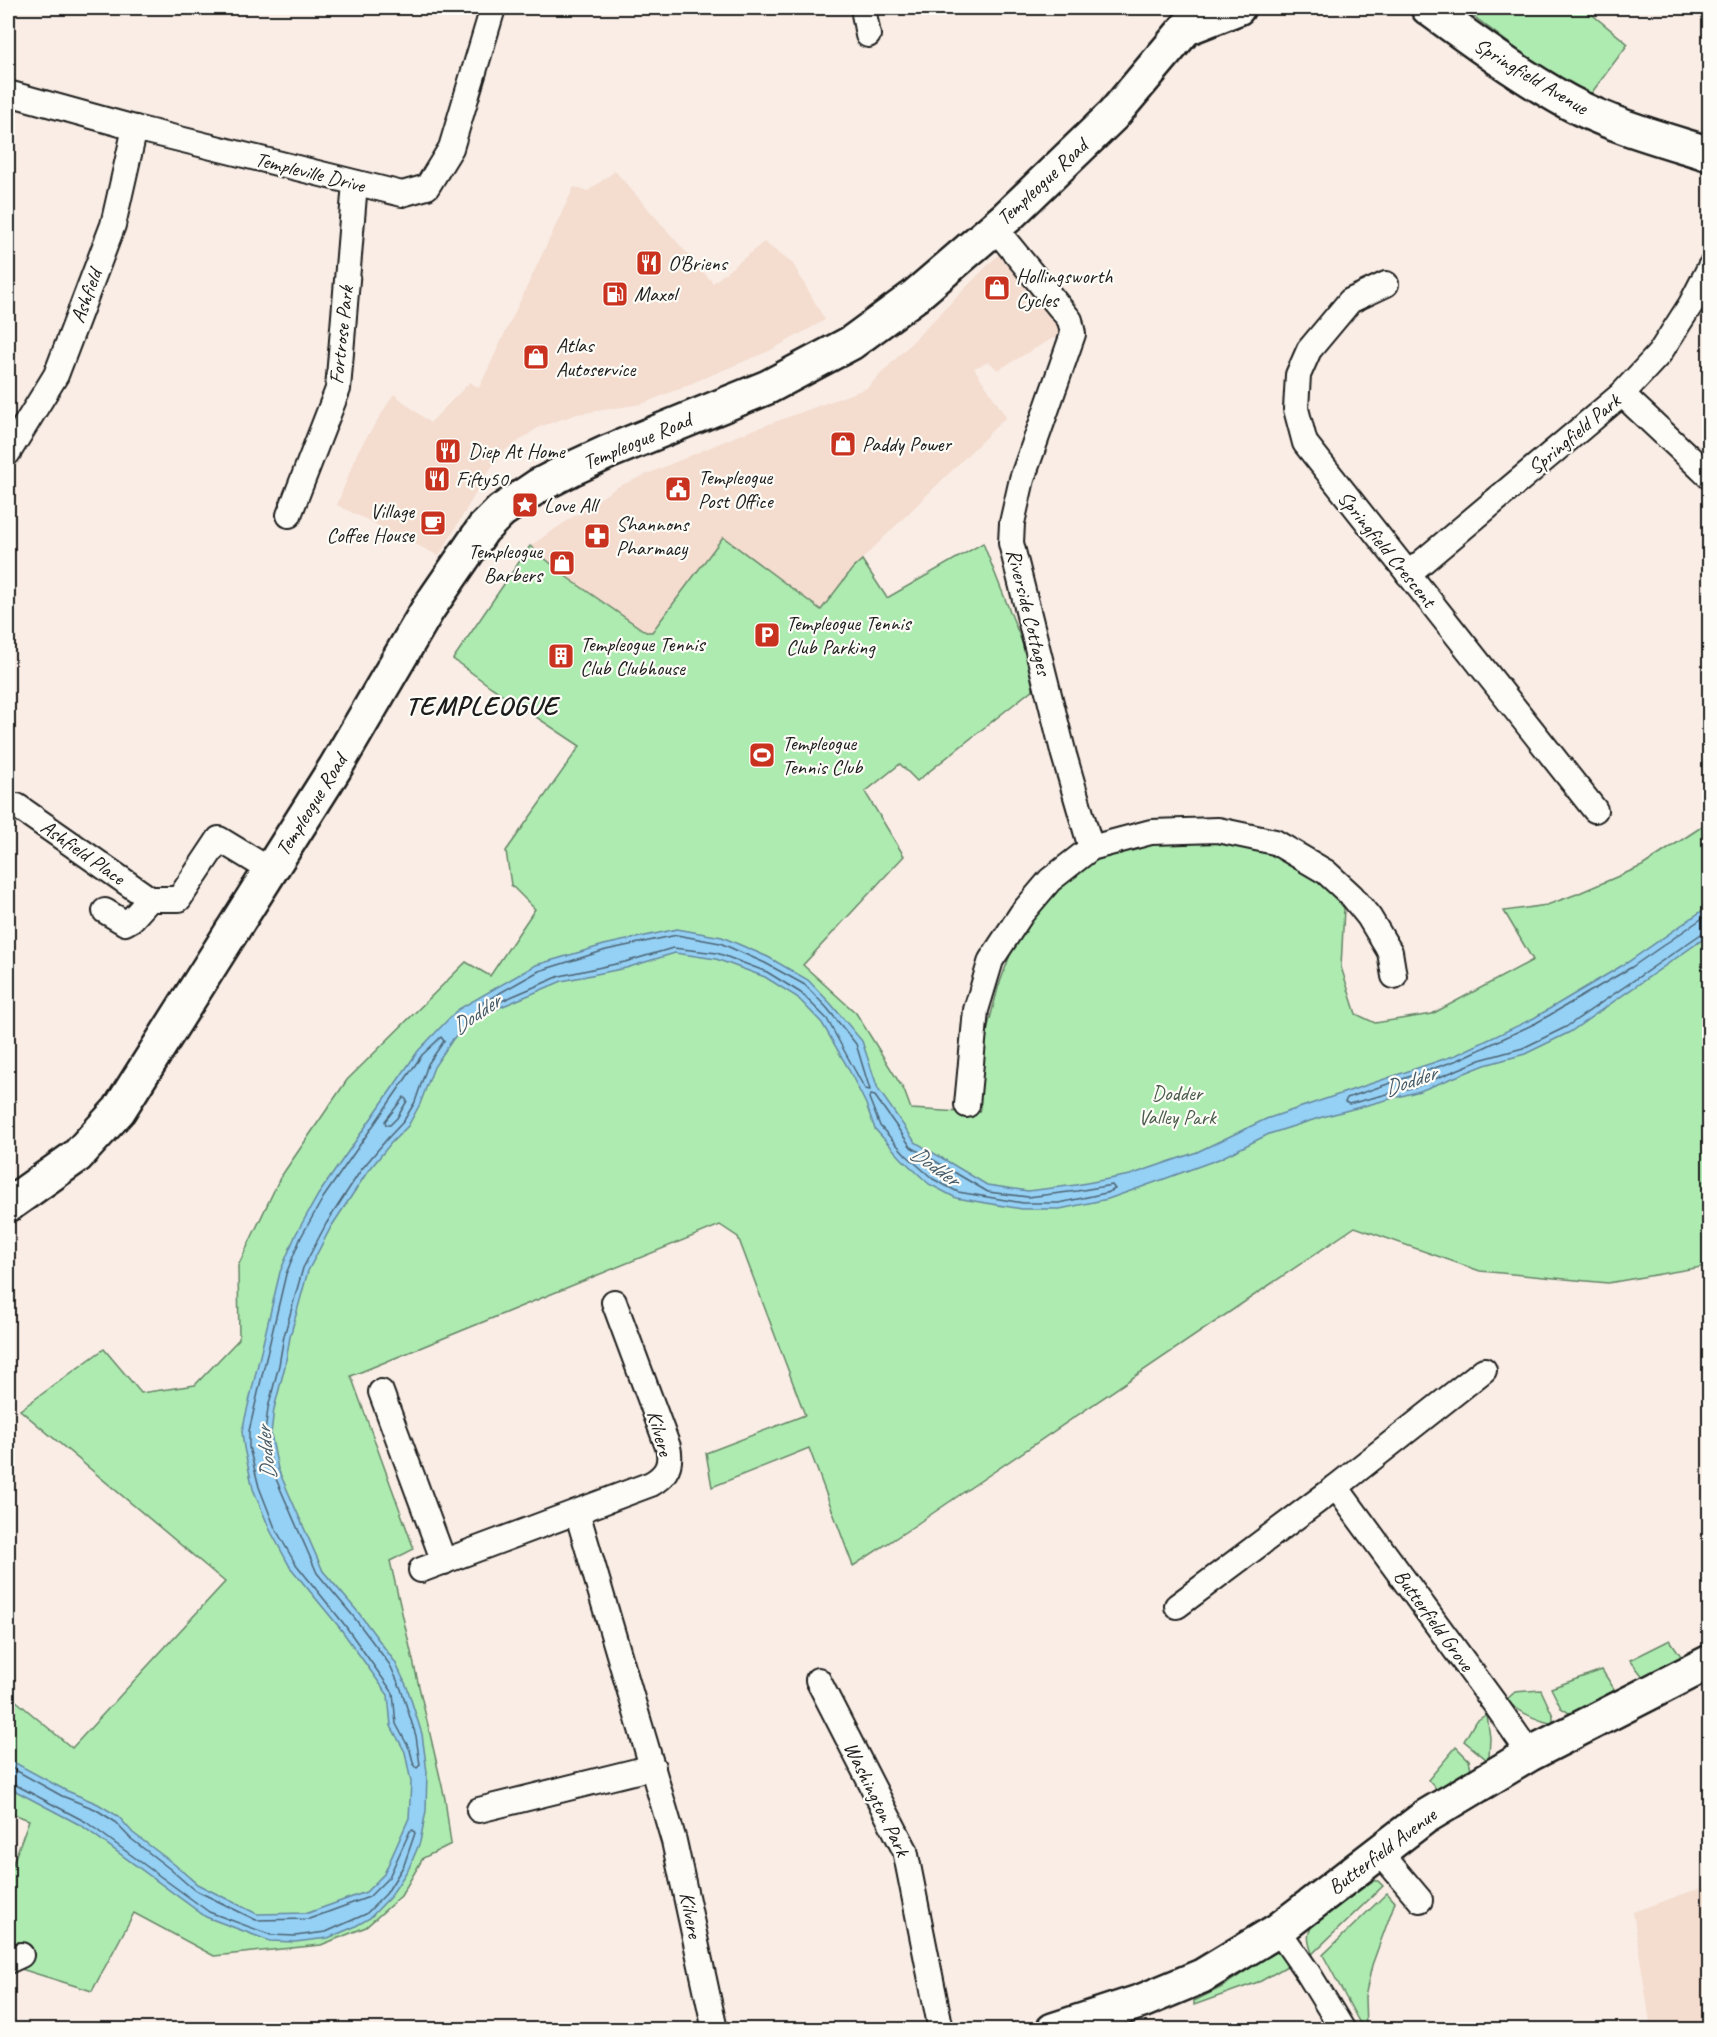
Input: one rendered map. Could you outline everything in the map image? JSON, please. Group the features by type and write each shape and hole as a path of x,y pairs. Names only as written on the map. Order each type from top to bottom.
{"main road":[{"path":"1195,18 1238,8"},
{"name":"Springfield Avenue","path":"1428,8 1522,74 1569,103 1627,127 1710,154"},
{"name":"Templeogue Road","path":"8,1205 77,1156 119,1110 335,768 428,609 483,529 501,511 538,486 580,465 768,387 837,352 915,296 994,227 1113,115 1195,18"},
{"name":"Butterfield Avenue","path":"1053,2030 1142,2001 1202,1976 1278,1930 1425,1817 1530,1754 1710,1662"}],"street":[{"name":"Templeville Drive","path":"8,93 135,128 402,194 427,187 451,148 493,8"},
{"path":"863,8 868,35"},
{"name":"Ashfield","path":"8,453 57,375 112,225 135,128"},
{"name":"Fortrose Park","path":"290,514 338,389 355,183"},
{"name":"Riverside Cottages","path":"994,227 1070,320 1073,328 1073,334 1022,479 1012,523 1011,543 1091,848"},
{"name":"Springfield Park","path":"1408,574 1622,394 1659,354 1691,304 1710,267"},
{"name":"Springfield Crescent","path":"1386,284 1350,302 1309,350 1298,375 1296,409 1305,443 1595,810"},
{"path":"1622,394 1710,477"},
{"name":"Ashfield Place","path":"17,806 150,899 132,919 125,923 105,911"},
{"path":"967,1105 976,1010 991,960 1022,913 1050,880 1091,848 1151,832 1218,830 1275,842 1326,872 1352,896 1369,916 1390,952 1394,975"},
{"path":"150,899 179,899 219,839 270,870"},
{"name":"Kilvere","path":"421,1570 651,1484 659,1479 669,1466 668,1447 614,1302"},
{"path":"1177,1606 1485,1370"},
{"path":"381,1392 444,1562"},
{"name":"Butterfield Grove","path":"1336,1486 1530,1754"},
{"name":"Kilvere","path":"577,1512 653,1767 685,1884 715,2030"},
{"name":"Washington Park","path":"818,1680 905,1850 941,2030"},
{"path":"479,1810 653,1767"},
{"path":"1379,1851 1420,1900"},
{"path":"1278,1930 1343,2030"}],"shaded area":[{"path":"615,171 713,283 764,242 793,264 825,320 769,351 642,404 577,414 539,427 503,452 488,472 439,556 337,505 358,451 394,394 430,423 470,382 479,388 574,187 588,191"},
{"path":"1001,252 1059,329 1060,334 998,370 989,362 974,368 1006,417 853,568 821,610 723,537 652,632 646,632 568,578 530,546 617,487 739,435 867,388"},
{"path":"1709,1885 1709,2029 1651,2029 1633,1912"}],"green space":[{"path":"1463,8 1584,8 1628,44 1590,95 1540,67"},
{"name":"Dodder Valley Park","path":"723,537 821,610 853,568 862,560 887,598 983,543 1026,652 1033,689 917,781 900,764 865,792 904,856 803,965 856,1013 904,1090 911,1109 976,1113 979,1061 998,988 1014,944 1052,893 1094,861 1157,841 1209,839 1268,850 1321,881 1344,908 1341,967 1356,1014 1375,1023 1432,1014 1533,960 1504,911 1547,905 1642,866 1709,822 1709,1268 1707,1266 1608,1283 1480,1271 1355,1227 853,1566 809,1448 712,1487 706,1453 805,1415 738,1237 720,1225 351,1376 414,1549 390,1561 445,1799 451,1844 423,1858 401,1896 366,1927 321,1945 214,1956 134,1913 92,1991 8,1965 8,1877 29,1820 8,1812 8,1694 72,1748 225,1582 20,1410 104,1349 141,1393 195,1385 239,1339 238,1266 280,1178 347,1080 466,962 490,976 535,909 511,885 506,851 580,746 453,659 530,546 568,578 646,632 652,632"},
{"path":"1670,1640 1683,1659 1644,1678 1630,1660"},
{"path":"1602,1670 1616,1692 1572,1715 1561,1708 1551,1688"},
{"path":"1541,1690 1553,1716 1553,1724 1528,1715 1506,1700 1515,1692"},
{"path":"1487,1714 1490,1738 1489,1757 1486,1759 1464,1741 1475,1722"},
{"path":"1456,1747 1469,1760 1471,1769 1438,1791 1428,1780"},
{"path":"1373,1881 1378,1881 1383,1886 1312,1954 1308,1938 1313,1924"},
{"path":"1387,1893 1395,1902 1372,1965 1365,1997 1366,2029 1363,2029 1323,1955"},
{"path":"1281,1950 1294,1962 1261,1981 1194,2005 1194,2001 1222,1987 1275,1951"}],"water":[{"name":"Dodder","path":"1709,906 1709,935 1570,1032 1525,1054 1485,1065 1420,1091 1269,1134 1219,1159 1108,1199 1060,1209 1022,1209 956,1198 929,1184 875,1129 866,1104 847,1066 822,1023 797,997 765,977 716,959 675,953 626,968 562,981 470,1020 453,1039 434,1067 420,1104 408,1126 366,1174 331,1227 308,1271 290,1337 274,1409 271,1434 278,1469 323,1571 358,1612 395,1662 407,1687 422,1734 427,1772 426,1811 420,1842 409,1868 390,1897 370,1918 354,1927 328,1938 295,1942 270,1941 206,1917 82,1826 8,1787 8,1759 118,1816 133,1833 197,1884 257,1914 308,1913 366,1892 384,1874 409,1818 411,1782 405,1752 391,1726 388,1695 340,1628 290,1567 270,1530 253,1489 242,1431 280,1272 296,1234 318,1195 418,1051 457,1010 536,965 604,945 677,929 722,937 768,957 808,980 862,1041 878,1089 915,1142 987,1185 1028,1191 1130,1175 1197,1152 1266,1119 1456,1055 1534,1018 1628,962"}],"place":[{"name":"O'Briens","path":"649,263"},
{"name":"Hollingsworth Cycles","path":"997,288"},
{"name":"Maxol","path":"615,294"},
{"name":"Atlas Autoservice","path":"536,357"},
{"name":"Paddy Power","path":"843,444"},
{"name":"Diep At Home","path":"448,451"},
{"name":"Fifty50","path":"437,479"},
{"name":"Templeogue Post Office","path":"678,489"},
{"name":"Love All","path":"525,505"},
{"name":"Village Coffee House","path":"433,523"},
{"name":"Shannons Pharmacy","path":"597,536"},
{"name":"Templeogue Barbers","path":"562,563"},
{"name":"Templeogue Tennis Club Parking","path":"767,635"},
{"name":"Templeogue Tennis Club Clubhouse","path":"561,656"},
{"name":"Templeogue Tennis Club","path":"762,755"}],"district":[{"name":"TEMPLEOGUE","path":"482,705"}]}
